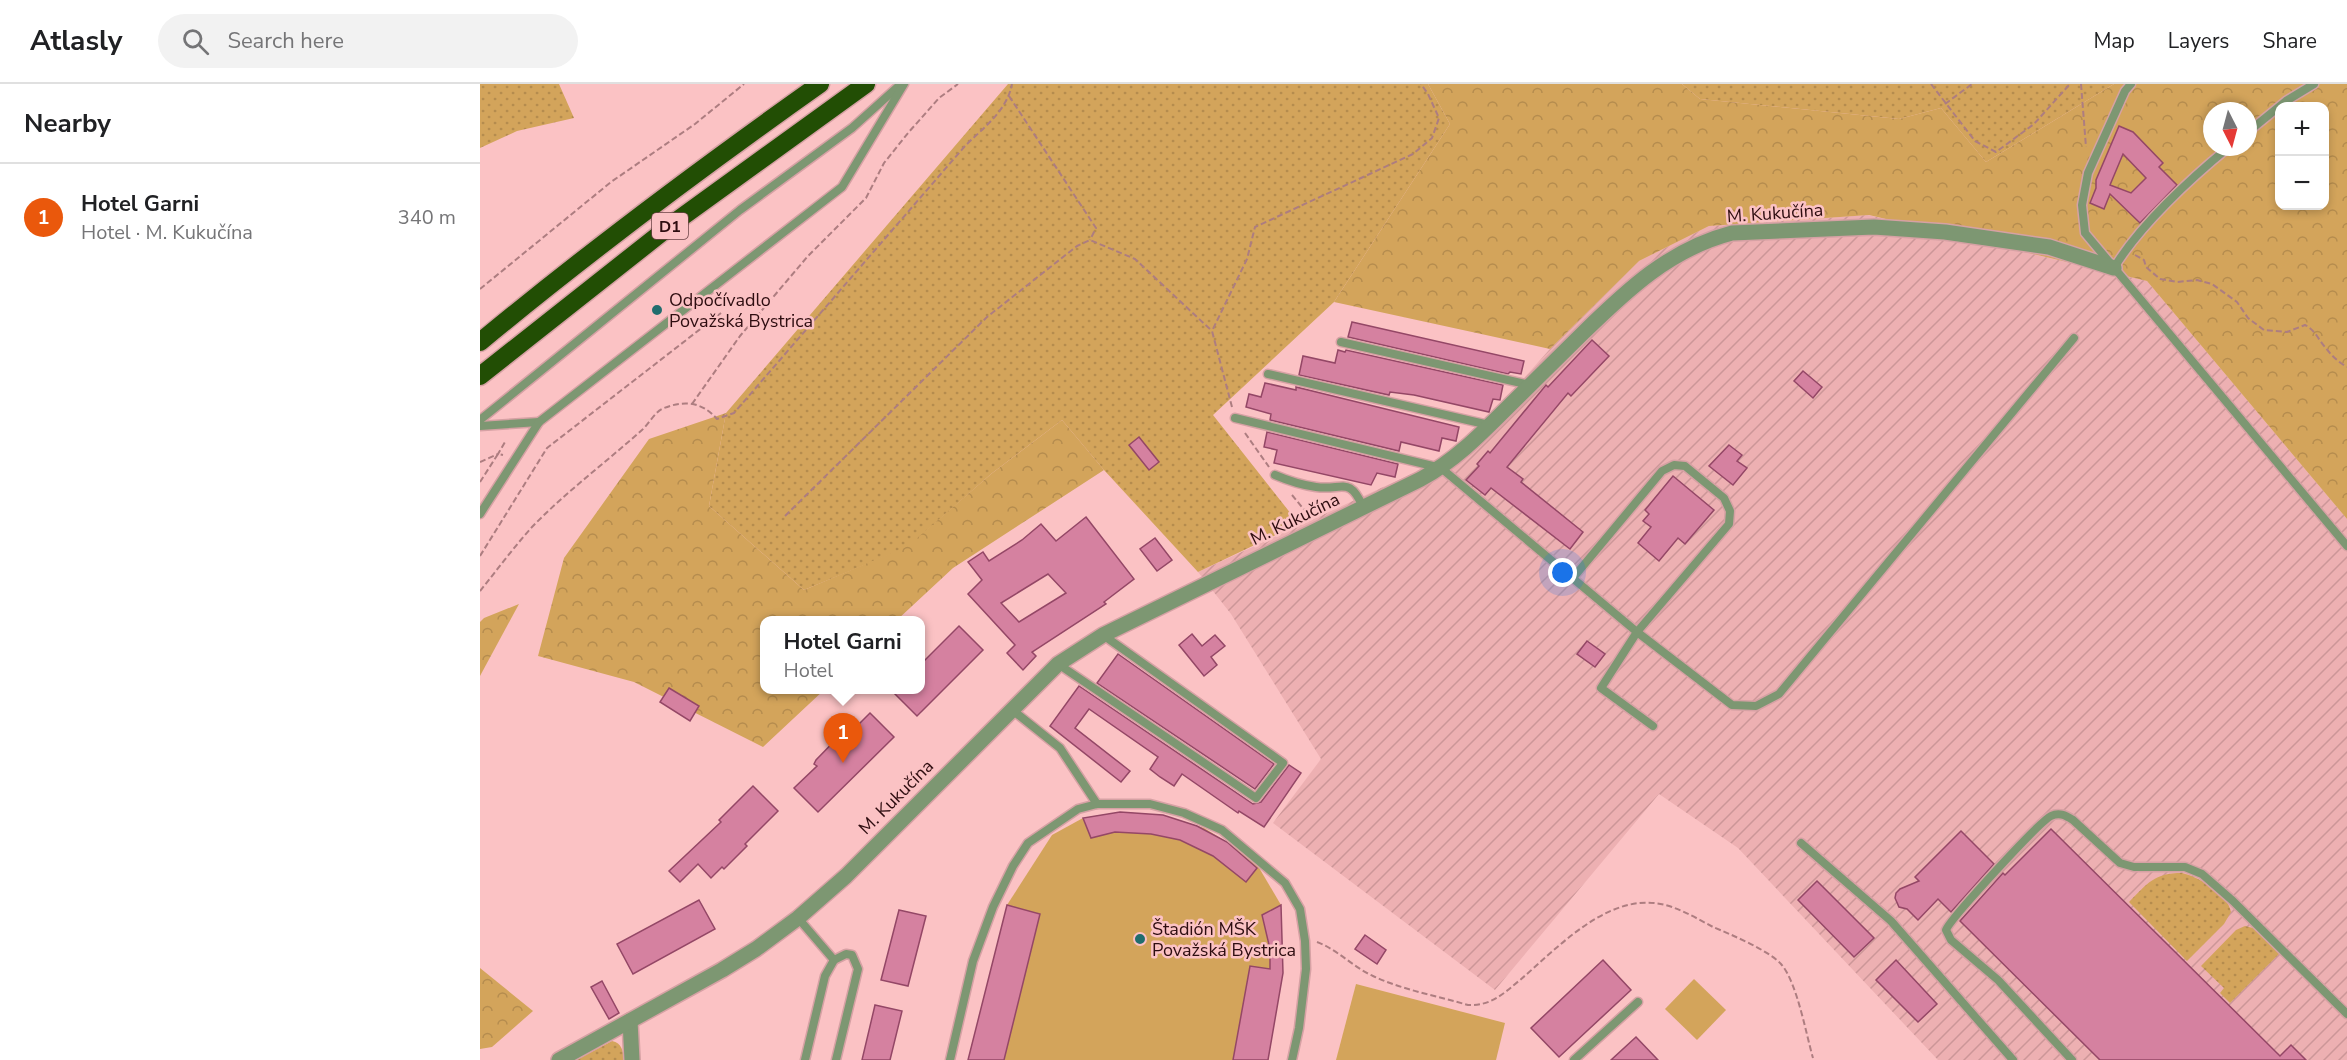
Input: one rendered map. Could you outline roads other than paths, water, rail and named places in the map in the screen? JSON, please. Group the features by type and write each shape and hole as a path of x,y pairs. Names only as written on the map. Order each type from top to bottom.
{"highway":[{"name":"D1","path":"480,342 569,268 820,84"},
{"name":"D1","path":"480,376 675,222 866,84"}],"street":[{"name":"M. Kukučína","path":"559,1060 722,970 756,949 798,918 846,876 1011,708 1058,664 1103,635 1441,468 1489,425 1607,310 1659,265 1693,246 1732,232 1874,226 1945,232 2049,247 2117,263"},
{"path":"630,1021 632,1060"}],"lane":[{"path":"480,420 740,210 852,128 903,84"},
{"path":"480,514 539,422 842,187 903,84"},
{"path":"2130,84 2088,173 2082,205 2085,233 2117,263 2347,546"},
{"path":"2257,125 2286,101 2314,84"},
{"path":"2117,263 2199,171 2218,156"},
{"path":"1234,418 1441,468 1637,632 1732,705 1756,706 1779,694 2074,338"},
{"path":"1341,342 1530,385"},
{"path":"1268,374 1489,425"},
{"path":"480,426 539,422"},
{"path":"1573,578 1662,471 1674,465 1685,466 1724,498 1730,511 1729,524 1637,632 1601,688 1653,726"},
{"path":"1275,475 1297,484 1321,488 1334,485 1348,487 1357,492 1363,507"},
{"path":"1058,664 1256,798 1283,763 1103,635"},
{"path":"1011,708 1060,748 1097,804"},
{"path":"950,1060 973,961 993,907 1013,866 1028,843 1077,809 1097,804 1150,804 1184,813 1222,830 1285,883 1300,909 1306,969 1299,1028 1292,1060"},
{"path":"2072,1060 1998,980 1952,940 1946,930 1956,914 2020,846 2046,819 2056,815 2066,815 2073,820 2114,860 2126,866 2185,867 2197,870 2233,901 2347,1014"},
{"path":"1801,843 1891,921 2013,1060"},
{"path":"798,918 834,960"},
{"path":"805,1060 825,976 834,960 846,954 852,955 858,969 836,1060"},
{"path":"1574,1060 1638,1002"}],"place":[{"name":"Odpočívadlo Považská Bystrica","path":"657,310"},
{"name":"Hotel Garni","path":"843,763"},
{"name":"Štadión MŠK Považská Bystrica","path":"1140,939"}]}
